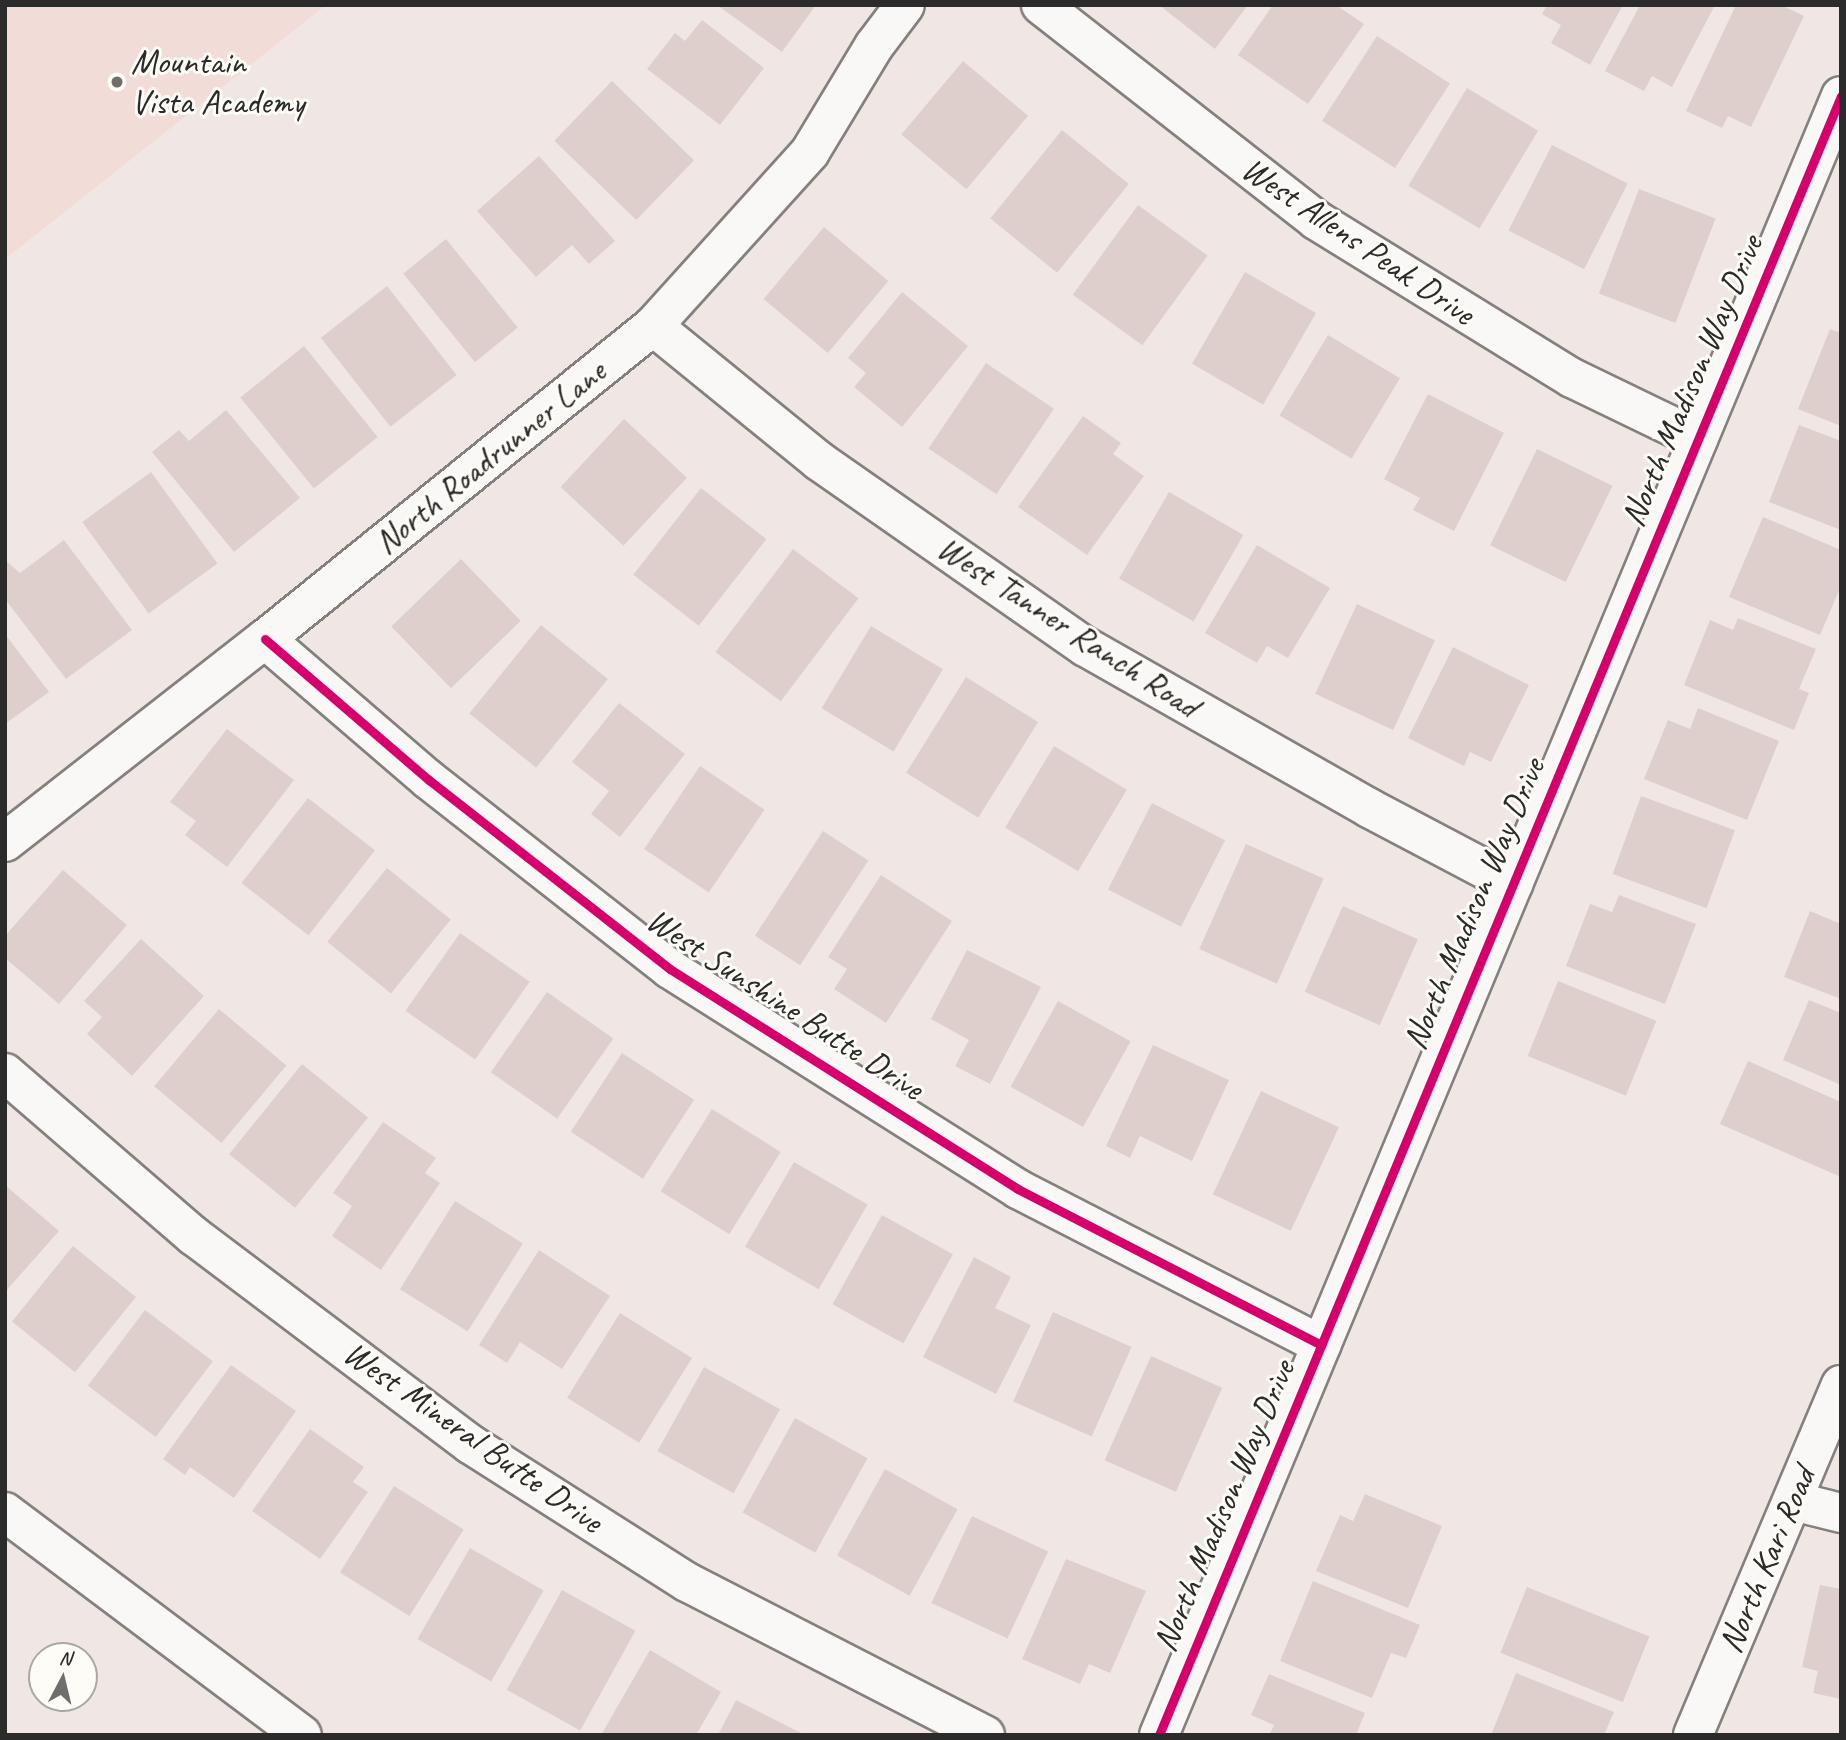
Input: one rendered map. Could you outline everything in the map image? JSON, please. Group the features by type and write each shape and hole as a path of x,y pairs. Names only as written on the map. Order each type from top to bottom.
{"street":[{"name":"North Roadrunner Lane","path":"5,842 265,639 653,326 810,152 874,46 905,5"},
{"name":"West Allens Peak Drive","path":"1041,5 1316,220 1572,378 1698,439"},
{"name":"North Madison Way Drive","path":"1159,1735 1841,96"},
{"name":"West Tanner Ranch Road","path":"653,326 819,461 1086,647 1369,808 1513,884"},
{"name":"West Sunshine Butte Drive","path":"265,639 429,780 670,969 1018,1189 1321,1345"},
{"name":"West Mineral Butte Drive","path":"5,1073 194,1236 470,1444 687,1582 985,1735"},
{"name":"North Kari Road","path":"1693,1735 1841,1385"},
{"path":"1793,1501 1841,1513"},
{"path":"5,1512 302,1735"}],"shaded area":[{"name":"Mountain Vista Academy","path":"5,5 326,5 5,259"}],"building":[{"path":"717,5 816,5 782,52"},
{"path":"1159,5 1248,5 1215,49"},
{"path":"1273,5 1336,5 1364,24 1308,104 1238,55"},
{"path":"1547,5 1623,5 1590,65 1551,43 1561,25 1542,14"},
{"path":"1640,5 1715,5 1672,87 1652,76 1644,91 1605,71"},
{"path":"1736,5 1781,5 1804,16 1751,127 1728,116 1722,128 1686,111"},
{"path":"702,20 764,68 720,125 647,69 675,33 685,41"},
{"path":"1377,36 1450,83 1395,168 1322,121"},
{"path":"963,61 1028,116 966,189 901,135"},
{"path":"612,81 694,160 636,220 554,141"},
{"path":"1467,88 1538,131 1479,228 1408,186"},
{"path":"1062,130 1129,184 1057,273 990,219"},
{"path":"1552,145 1628,184 1584,269 1508,231"},
{"path":"539,156 615,241 589,264 572,245 536,277 477,211"},
{"path":"1639,189 1716,218 1675,323 1599,294"},
{"path":"1138,205 1208,256 1142,345 1073,295"},
{"path":"824,227 888,281 828,353 764,299"},
{"path":"446,239 518,328 475,362 403,274"},
{"path":"1245,272 1316,313 1263,405 1192,364"},
{"path":"387,286 457,375 390,427 321,338"},
{"path":"902,292 968,346 902,427 854,387 866,373 848,358"},
{"path":"1830,329 1841,333 1841,426 1798,409"},
{"path":"1328,335 1400,378 1352,459 1280,416"},
{"path":"304,346 378,437 314,489 240,398"},
{"path":"986,363 1054,409 996,494 928,448"},
{"path":"1428,394 1504,433 1454,531 1413,510 1420,498 1384,479"},
{"path":"226,410 300,498 234,552 152,452 179,430 189,441"},
{"path":"1083,416 1121,443 1113,454 1144,476 1087,555 1018,507"},
{"path":"624,419 687,478 623,546 561,487"},
{"path":"1799,425 1841,441 1841,530 1769,502"},
{"path":"1537,449 1612,486 1566,582 1490,545"},
{"path":"151,472 217,563 149,613 82,522"},
{"path":"701,488 766,539 699,626 633,575"},
{"path":"1169,492 1243,535 1193,622 1119,579"},
{"path":"1763,517 1841,550 1841,586 1820,635 1729,597"},
{"path":"64,540 132,630 66,679 5,599 5,560 20,573"},
{"path":"1257,545 1330,588 1288,658 1267,646 1257,663 1205,633"},
{"path":"793,549 858,598 781,701 715,652"},
{"path":"461,559 521,621 451,688 391,626"},
{"path":"1357,604 1435,640 1393,730 1315,694"},
{"path":"1738,618 1816,649 1799,689 1809,693 1794,730 1684,685 1710,620 1733,630"},
{"path":"541,625 608,679 536,768 469,714"},
{"path":"871,626 943,669 894,752 822,708"},
{"path":"5,634 49,692 5,724"},
{"path":"1453,647 1529,685 1491,762 1470,752 1464,766 1408,738"},
{"path":"966,677 1038,722 978,818 906,773"},
{"path":"619,703 685,754 620,837 591,814 609,791 572,762"},
{"path":"1698,708 1779,741 1747,820 1644,779 1668,720 1690,729"},
{"path":"227,729 294,780 227,867 185,835 196,821 170,802"},
{"path":"1054,746 1127,790 1078,871 1005,827"},
{"path":"700,766 765,810 709,893 644,849"},
{"path":"1641,796 1735,830 1707,908 1613,874"},
{"path":"308,798 375,850 308,935 242,883"},
{"path":"1152,803 1225,840 1181,927 1108,889"},
{"path":"823,831 868,860 800,965 755,936"},
{"path":"1246,844 1324,879 1277,984 1199,949"},
{"path":"387,868 451,920 391,993 327,942"},
{"path":"63,870 127,925 59,1004 5,958 5,936"},
{"path":"881,875 952,921 886,1023 834,989 847,969 828,957"},
{"path":"1619,895 1696,924 1665,1004 1566,966 1590,904 1612,912"},
{"path":"1343,906 1418,939 1380,1025 1305,992"},
{"path":"1810,911 1841,924 1841,999 1784,977"},
{"path":"460,933 530,982 475,1060 406,1011"},
{"path":"141,939 204,996 132,1076 87,1034 102,1017 84,1001"},
{"path":"967,950 1041,987 990,1084 955,1066 969,1040 931,1019"},
{"path":"1558,981 1656,1021 1626,1096 1528,1056"},
{"path":"547,992 613,1038 557,1119 491,1072"},
{"path":"1809,1000 1841,1013 1841,1085 1783,1060"},
{"path":"1058,1001 1131,1041 1083,1127 1010,1087"},
{"path":"219,1009 286,1066 221,1143 154,1086"},
{"path":"1153,1045 1229,1080 1192,1161 1140,1136 1130,1158 1106,1146"},
{"path":"622,1053 694,1100 643,1179 571,1132"},
{"path":"1748,1061 1841,1102 1841,1177 1720,1124"},
{"path":"302,1064 368,1117 295,1208 229,1154"},
{"path":"1261,1091 1339,1127 1291,1231 1213,1194"},
{"path":"712,1109 781,1152 729,1234 661,1191"},
{"path":"383,1122 436,1158 425,1173 440,1183 381,1270 332,1236 352,1206 333,1193"},
{"path":"794,1162 868,1204 819,1289 745,1247"},
{"path":"5,1185 59,1231 5,1292"},
{"path":"455,1201 523,1243 468,1332 400,1289"},
{"path":"882,1215 953,1254 903,1343 833,1304"},
{"path":"73,1246 136,1297 75,1372 12,1321"},
{"path":"539,1250 610,1296 562,1369 520,1342 507,1363 479,1345"},
{"path":"974,1257 1011,1277 995,1308 1031,1325 996,1394 923,1357"},
{"path":"145,1310 213,1361 156,1437 88,1386"},
{"path":"1053,1312 1132,1347 1092,1437 1013,1402"},
{"path":"620,1313 692,1358 639,1443 567,1398"},
{"path":"1151,1356 1222,1388 1176,1492 1105,1460"},
{"path":"231,1365 296,1411 234,1498 190,1467 185,1475 163,1459"},
{"path":"704,1367 780,1409 734,1493 657,1451"},
{"path":"795,1418 868,1458 815,1553 743,1512"},
{"path":"310,1429 364,1467 353,1482 368,1492 320,1559 252,1511"},
{"path":"885,1469 958,1509 910,1596 837,1556"},
{"path":"394,1486 464,1529 409,1616 340,1573"},
{"path":"1365,1494 1442,1526 1408,1608 1316,1571 1340,1515 1353,1521"},
{"path":"972,1516 1048,1551 1008,1639 931,1603"},
{"path":"470,1548 544,1590 491,1681 417,1639"},
{"path":"1066,1559 1146,1591 1110,1673 1089,1664 1080,1684 1022,1659"},
{"path":"1313,1581 1420,1625 1406,1658 1391,1653 1372,1698 1280,1661"},
{"path":"1820,1585 1841,1589 1841,1699 1813,1693 1818,1671 1802,1667"},
{"path":"1527,1587 1649,1636 1623,1702 1500,1653"},
{"path":"562,1590 635,1631 580,1730 507,1690"},
{"path":"650,1650 721,1692 696,1735 601,1735"},
{"path":"1516,1673 1614,1712 1604,1735 1491,1735"},
{"path":"1269,1674 1365,1713 1356,1735 1269,1735 1274,1725 1251,1715"},
{"path":"736,1700 805,1735 718,1735"}],"cycle path":[{"path":"1159,1735 1841,96"},
{"path":"265,639 429,780 670,969 1018,1189 1321,1345"}],"place":[{"name":"Mountain Vista Academy","path":"117,82"}]}
